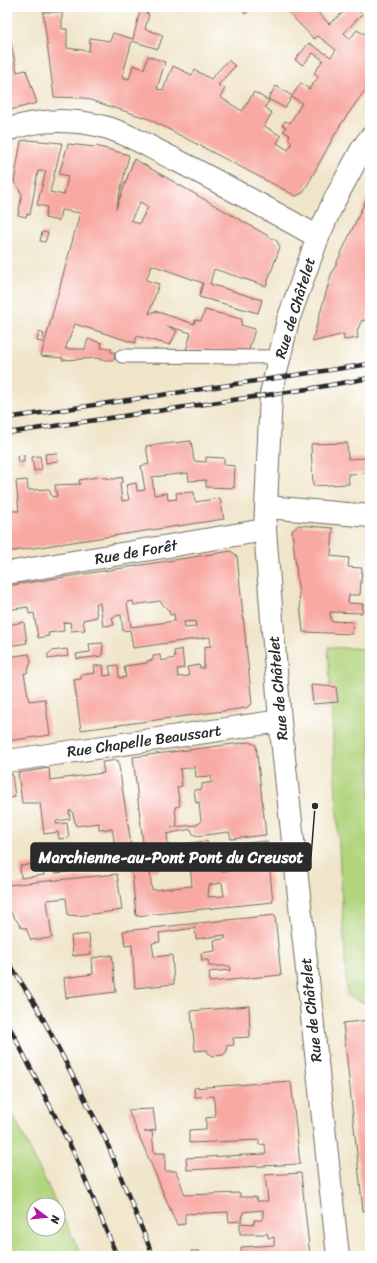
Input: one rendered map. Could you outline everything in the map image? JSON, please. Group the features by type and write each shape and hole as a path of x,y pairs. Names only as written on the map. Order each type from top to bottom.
{"main road":[{"path":"7,130 47,121 70,122 108,128 140,142 246,196 318,237"},
{"name":"Rue de Châtelet","path":"338,1256 280,721 265,530 271,394 288,320 318,237 333,203 362,149 370,138"},
{"path":"267,507 370,516"},
{"name":"Rue de Forêt","path":"7,573 265,530"},
{"name":"Rue Chapelle Beaussart","path":"7,761 280,721"}],"lane":[{"path":"122,356 280,357"}],"green space":[{"path":"328,647 370,649 370,1005 347,996"},
{"path":"7,1102 53,1197 26,1197 26,1237 66,1237 66,1223 82,1256 7,1256"}],"building":[{"path":"240,7 253,7 253,8 245,14"},
{"path":"294,7 313,7 329,24 350,7 353,7 362,14 344,33 350,39 357,30 364,34 370,26 370,83 339,127 303,193 296,196 149,119 84,98 54,97 43,12 62,12 62,29 67,29 67,48 89,51 90,38 110,41 113,33 133,39 140,11 149,14 145,29 163,35 158,49 132,41 122,77 129,79 133,65 144,69 148,56 165,62 157,89 163,90 173,66 192,75 195,70 211,79 228,60 235,66 218,85 225,89 220,97 242,111 254,92 269,101 265,107 272,113 264,126 281,136 277,143 288,150 292,142 288,139 290,135 283,131 286,127 282,125 285,121 290,123 302,103 292,97 285,108 268,99 276,86 292,96 301,83 309,89 319,76 314,73 323,60 313,53 303,65 295,60 309,43 331,57 336,50 318,36 314,39 289,13"},
{"path":"7,38 10,38 17,72 26,70 37,103 7,111 7,75 9,74 7,67"},
{"path":"28,140 62,143 50,192 64,195 68,176 59,174 68,144 96,146 129,155 116,209 134,159 277,241 280,247 266,286 214,269 210,284 262,300 258,313 199,297 203,283 152,265 146,280 159,284 149,314 155,311 194,324 195,320 201,321 205,310 242,319 241,325 255,329 249,350 186,350 191,333 167,326 177,331 170,345 137,336 135,343 75,324 65,349 85,349 88,339 102,343 101,348 111,348 111,352 115,352 114,360 100,360 100,358 62,360 63,358 41,356 80,213 61,210 59,221 45,218 47,207 37,205 46,171 38,171 30,215 27,214 26,217 18,215 22,194 14,182 21,141","holes":["140,202 148,207 139,224 131,220"]},
{"path":"370,191 370,322 362,320 357,331 358,338 344,340 344,334 312,342 331,275"},
{"path":"42,232 48,233 45,242 40,241"},
{"path":"39,332 44,334 42,342 37,341"},
{"path":"191,441 194,461 206,462 206,457 224,458 224,465 235,466 234,488 206,487 206,480 189,481 188,473 152,477 154,495 167,493 168,500 177,499 176,493 194,492 195,502 220,498 224,519 7,552 7,495 9,494 11,511 19,511 16,481 27,480 28,490 49,489 52,497 57,496 55,485 80,484 79,480 97,477 114,479 122,477 123,482 120,483 122,501 129,500 126,485 136,483 137,491 145,490 141,466 149,464 146,446"},
{"path":"347,443 348,459 368,458 368,473 348,474 349,484 313,486 311,444"},
{"path":"57,453 58,461 46,463 45,454"},
{"path":"24,455 24,462 18,462 17,456"},
{"path":"40,456 42,469 34,471 32,457"},
{"path":"298,525 333,528 331,556 349,558 348,567 362,568 360,595 349,595 348,603 363,604 362,613 330,612 331,621 353,622 352,634 303,632 292,531"},
{"path":"231,551 237,556 252,704 246,708 81,730 74,680 81,679 81,675 95,673 94,666 103,665 104,676 111,675 109,666 118,665 119,678 126,677 124,666 147,663 147,661 153,660 153,656 160,655 161,661 175,658 174,651 182,649 184,668 177,669 178,677 189,676 187,667 199,665 200,668 204,668 204,647 211,646 210,637 133,648 130,630 123,631 121,615 112,617 114,625 103,626 100,603 95,604 97,617 83,620 85,630 71,631 70,622 63,623 64,631 48,633 49,636 38,638 34,613 29,614 28,607 7,610 7,586","holes":["133,601 134,605 160,601 169,611 170,615 174,614 175,621 131,627 127,602","195,621 196,627 185,628 184,622"]},
{"path":"24,622 27,643 8,646 7,625"},
{"path":"103,643 102,656 77,659 76,654 90,652 89,644"},
{"path":"67,649 68,656 48,659 48,654 52,651"},
{"path":"29,654 31,662 27,673 24,673 29,701 45,699 50,735 7,741 7,681 9,681 7,657"},
{"path":"311,685 336,687 338,702 313,704"},
{"path":"249,742 256,745 266,835 231,839 229,832 197,836 193,834 191,829 167,834 169,851 173,858 158,861 159,871 150,872 152,890 192,886 190,863 185,864 184,844 207,841 208,852 222,851 222,853 236,852 235,844 267,841 273,902 136,916 131,860 133,859 132,855 117,857 112,829 99,830 99,823 76,826 72,811 69,811 70,819 56,821 56,824 67,823 69,838 59,839 58,832 44,834 40,803 22,803 18,773 49,768 50,780 104,773 102,762 118,760 131,844 143,843 133,757","holes":["195,767 196,777 211,776 212,782 202,784 202,789 194,790 196,803 199,802 201,822 196,825 171,827 177,826 175,807 180,806 177,787 182,786 180,769","237,864 237,870 222,871 221,866","222,883 224,896 208,897 209,885"]},
{"path":"7,774 12,774 15,797 7,799"},
{"path":"43,863 44,875 21,878 20,866"},
{"path":"53,863 69,863 69,872 54,873"},
{"path":"117,874 122,910 78,916 68,915 66,898 47,900 52,938 31,940 26,928 22,928 7,907 7,885"},
{"path":"275,915 281,975 210,982 209,972 231,970 230,966 209,966 208,960 202,960 201,953 215,951 214,940 225,939 225,935 196,939 195,928 159,933 160,942 152,943 154,957 172,955 174,984 135,988 132,945 125,946 123,931"},
{"path":"89,934 91,954 73,956 71,936"},
{"path":"112,955 116,992 66,998 64,978 93,974 92,958"},
{"path":"249,1006 250,1037 233,1038 234,1045 226,1046 227,1051 223,1055 212,1056 207,1050 195,1051 191,1011"},
{"path":"370,1020 370,1210 363,1211 343,1023"},
{"path":"291,1081 300,1164 187,1170 186,1158 266,1154 265,1144 259,1145 259,1140 189,1143 189,1130 206,1129 206,1118 215,1117 214,1096 195,1097 194,1088"},
{"path":"153,1109 156,1130 144,1132 152,1131 154,1153 165,1153 165,1171 176,1171 185,1195 240,1193 240,1197 256,1197 257,1201 268,1201 265,1175 301,1173 310,1256 241,1256 241,1247 274,1245 274,1237 268,1238 268,1234 240,1234 240,1223 254,1224 254,1220 263,1220 263,1210 243,1212 242,1221 229,1222 228,1212 185,1214 185,1224 177,1225 128,1110"},
{"path":"191,1251 199,1251 200,1256 192,1256"}],"railway":[{"path":"7,418 370,364"},
{"path":"7,433 308,389 370,378"},
{"path":"7,960 38,1009 105,1138 153,1256"},
{"path":"7,1022 74,1153 117,1256"}],"place":[{"name":"Marchienne-au-Pont Pont du Creusot","path":"315,806"}]}
